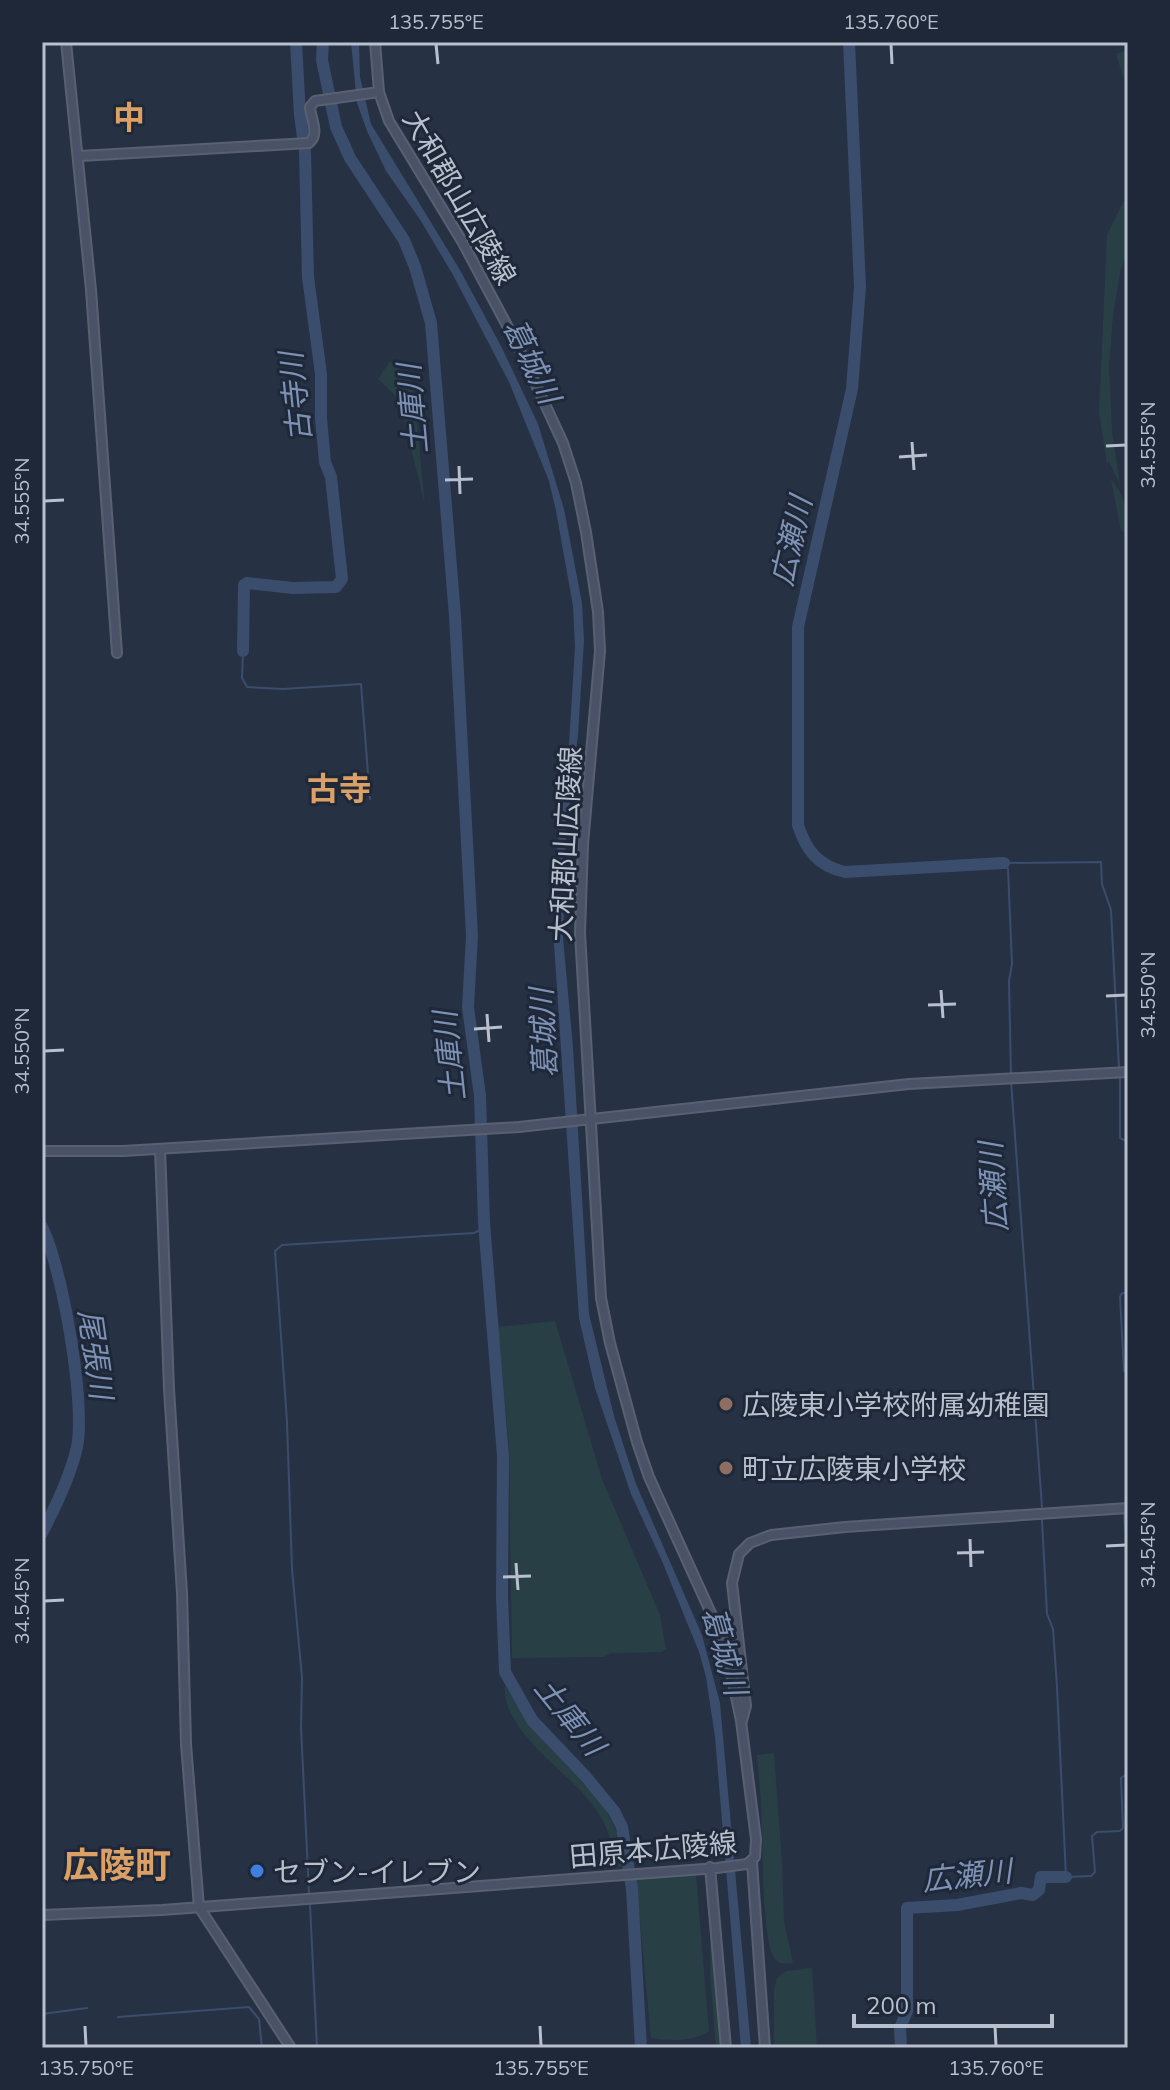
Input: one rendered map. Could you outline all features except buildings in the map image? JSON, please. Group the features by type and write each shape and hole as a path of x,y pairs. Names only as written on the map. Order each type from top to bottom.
{"main road":[{"path":"66,42 80,156 117,653"},
{"name":"大和郡山広陵線","path":"375,42 379,92 397,137 463,243 518,346 563,443 580,502 599,631 596,710 580,899 601,1298 637,1442 649,1477 725,1644 741,1721"},
{"path":"80,156 309,143 314,139 315,131 310,107 319,99 379,92"},
{"path":"42,1151 160,1149 549,1124 909,1084 1123,1072"},
{"path":"160,1149 169,1389 182,1593 186,1744 199,1907 291,2048"},
{"name":"田原本広陵線","path":"42,1915 199,1907 750,1863 756,1851 756,1839 741,1721 746,1706 732,1583 739,1554 750,1543 771,1535 845,1527 1128,1508"},
{"path":"750,1863 756,1896 755,1922 765,2048"},
{"path":"713,1868 726,2048"}],"green space":[{"path":"1128,50 1128,121 1125,83 1116,54"},
{"path":"1128,199 1128,248 1113,315 1109,367 1112,432 1120,485 1109,461 1107,464 1099,413 1107,235 1123,202"},
{"path":"390,361 413,383 425,505 399,399 378,379"},
{"path":"1111,480 1119,490 1127,513 1128,575 1124,532 1121,531"},
{"path":"555,1321 602,1479 660,1615 666,1649 662,1652 611,1653 604,1657 512,1658 509,1446 498,1327"},
{"path":"505,1685 528,1724 604,1806 618,1835 623,1866 616,1867 608,1833 588,1799 526,1737 514,1720 507,1703"},
{"path":"774,1753 784,1922 793,1963 776,1960 771,1951 766,1919 757,1755"},
{"path":"696,1875 709,2031 689,2039 651,2038 636,1879"},
{"path":"711,1905 723,2048 716,2048 710,1973"},
{"path":"812,1968 817,2048 774,2048 774,1990 777,1978 786,1971"}],"water":[{"path":"351,42 359,42 360,77 371,124 460,270 502,348 538,424 564,509 582,603 584,641 578,735 566,832 563,938 573,1047 589,1314 614,1416 636,1484 702,1635 720,1703 751,2048 741,2048 715,1737 706,1677 662,1561 631,1494 595,1388 579,1318 554,944 554,874 569,744 575,647 573,606 556,511 549,481 509,382 453,275 386,171 367,131 357,103"}],"waterway":[{"name":"古寺川","path":"243,651 244,585 336,587 342,579 331,477 325,462 321,374 308,277 305,152 296,42"},
{"name":"土庫川","path":"323,42 322,60 336,127 350,158 404,240 431,323 455,616 472,936 468,1007 480,1096 484,1223 503,1456 505,1672 532,1720 586,1777 614,1811 622,1827 632,1889 641,2048"},
{"name":"広瀬川","path":"849,42 860,287 852,389 798,627 798,825 814,856 827,866 845,872 1004,863"},
{"path":"243,651 242,678 247,687 283,689 361,684 370,799"},
{"name":"広瀬川","path":"1011,1075 1009,981 1012,964 1008,869 1004,863 1101,862 1102,884 1111,910 1119,1068"},
{"name":"広瀬川","path":"1120,1075 1120,1138 1128,1142"},
{"name":"広瀬川","path":"1011,1081 1042,1507"},
{"path":"309,1893 301,1727 302,1678 292,1569 287,1422 275,1251 282,1245 474,1233 484,1223"},
{"name":"尾張川","path":"42,1227 50,1246 64,1303 75,1369 79,1427 71,1468 42,1533"},
{"name":"広瀬川","path":"1128,1293 1122,1293 1120,1297 1124,1371 1128,1372"},
{"name":"広瀬川","path":"1124,1514 1128,1569"},
{"name":"広瀬川","path":"1042,1520 1047,1614 1053,1629 1057,1687 1066,1877 1091,1876 1095,1872 1092,1836 1097,1832 1120,1831 1123,1828 1121,1778 1128,1773"},
{"name":"広瀬川","path":"1128,1610 1128,1619"},
{"name":"広瀬川","path":"901,2048 900,2028 907,2011 907,1908 957,1905 1021,1893 1033,1895 1039,1890 1041,1877 1066,1877"},
{"path":"310,1905 317,2048"},
{"path":"118,2017 249,2007 259,2019 262,2048"},
{"path":"42,2014 87,2008"}],"place":[{"name":"広陵東小学校附属幼稚園","path":"726,1404"},
{"name":"町立広陵東小学校","path":"726,1468"},
{"name":"セブン-イレブン","path":"257,1871"}],"district":[{"name":"中","path":"129,117"},
{"name":"古寺","path":"339,788"},
{"name":"広陵町","path":"117,1864"}],"water label":[{"name":"葛城川","path":"532,361"},
{"name":"葛城川","path":"543,1033"},
{"name":"葛城川","path":"725,1651"}]}
